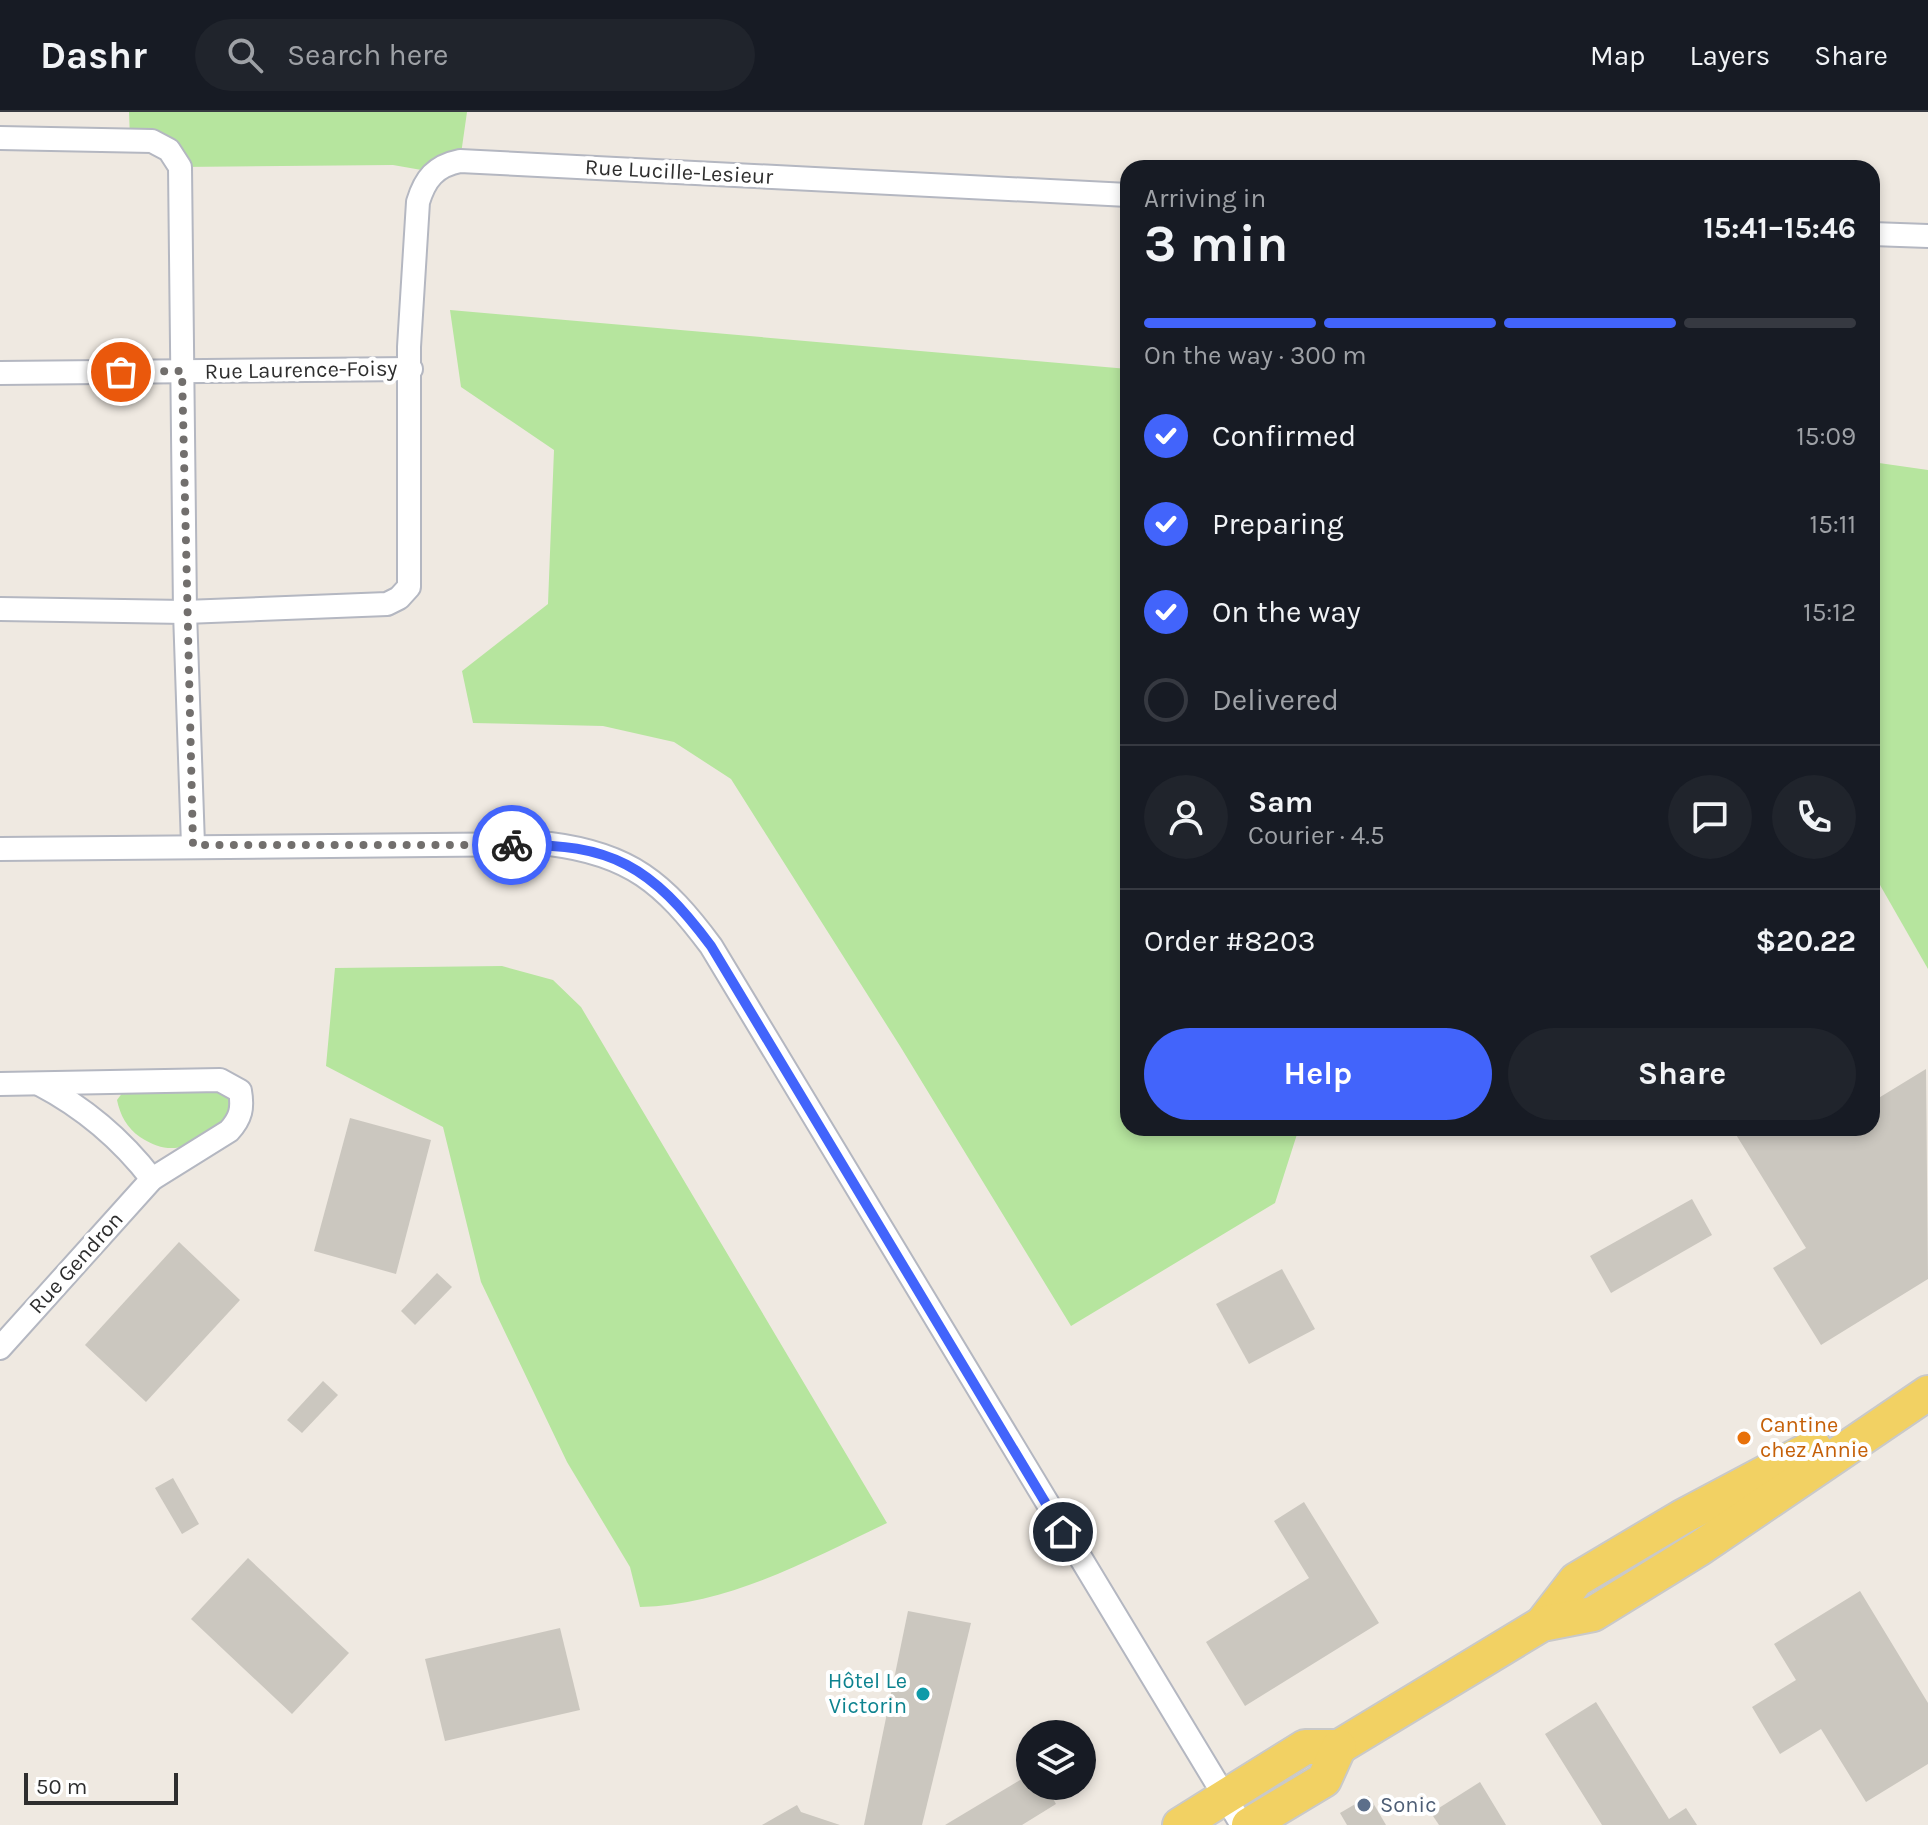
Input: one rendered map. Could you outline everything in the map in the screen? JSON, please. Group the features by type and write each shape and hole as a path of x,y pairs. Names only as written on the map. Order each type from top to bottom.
{"main road":[{"path":"1180,1825 1233,1812 1305,1747 1339,1747 1542,1624 1576,1580 1682,1517 1928,1390"},
{"path":"1249,1825 1324,1780 1339,1747"}],"street":[{"path":"0,138 152,141 169,150 180,167 185,612 193,845"},
{"name":"Rue Lucille-Lesieur","path":"411,369 418,202 424,184 446,164 460,161 1120,195"},
{"path":"1880,234 1928,236"},
{"path":"0,609 185,612 387,604 399,598 409,587 411,369"},
{"name":"Rue Laurence-Foisy","path":"0,373 411,369"},
{"path":"0,849 550,844 592,849 654,882 684,910 711,946 1233,1812"},
{"name":"Rue Gendron","path":"0,1084 220,1080 240,1091 243,1106 239,1120 229,1131 152,1179 0,1348"},
{"path":"38,1084 67,1099 98,1122 137,1159 152,1179"}],"green space":[{"path":"129,112 467,112 460,161 433,172 393,165 180,167 130,139"},
{"path":"450,310 1120,368 1120,1136 1296,1136 1275,1203 1071,1326 900,1046 731,779 674,742 603,726 473,723 462,671 548,604 554,450 461,387"},
{"path":"1880,463 1928,470 1928,969 1880,885"},
{"path":"502,966 553,980 581,1007 887,1523 798,1565 736,1589 673,1604 640,1607 630,1567 567,1462 481,1282 443,1127 326,1066 335,968"},
{"path":"212,1085 233,1100 229,1118 197,1140 176,1148 153,1144 135,1133 125,1121 117,1100 123,1092"}],"building":[{"path":"1926,1069 1928,1279 1821,1345 1773,1268 1806,1248 1737,1136 1880,1136 1880,1097"},
{"path":"350,1118 431,1140 396,1274 314,1251"},
{"path":"1692,1199 1712,1235 1611,1293 1590,1256"},
{"path":"179,1242 240,1300 146,1402 85,1345"},
{"path":"1282,1269 1315,1329 1249,1364 1216,1304"},
{"path":"437,1273 452,1287 415,1325 401,1311"},
{"path":"323,1381 338,1395 302,1433 287,1420"},
{"path":"173,1478 199,1524 182,1534 155,1488"},
{"path":"1304,1502 1379,1623 1245,1706 1206,1642 1309,1578 1274,1521"},
{"path":"248,1558 349,1653 292,1714 191,1619"},
{"path":"1860,1591 1928,1703 1928,1764 1866,1802 1821,1729 1780,1754 1752,1707 1796,1680 1774,1644"},
{"name":"Hôtel Le Victorin","path":"908,1611 971,1623 922,1825 864,1825"},
{"path":"560,1628 580,1710 445,1741 425,1659"},
{"path":"1596,1702 1669,1819 1686,1808 1697,1825 1602,1825 1545,1734"},
{"path":"1016,1782 1016,1800 1054,1800 1056,1804 1022,1825 945,1825"},
{"path":"1480,1782 1506,1825 1439,1825 1431,1813"},
{"name":"Sonic","path":"1369,1796 1386,1825 1347,1825 1340,1813"},
{"path":"797,1805 801,1812 840,1825 762,1825"}],"way so far":[{"path":"121,372 182,371 185,612 193,845 512,845"}],"place":[{"name":"Cantine chez Annie","path":"1744,1438"},
{"name":"Hôtel Le Victorin","path":"923,1694"},
{"name":"Sonic","path":"1364,1805"}],"route":[{"path":"512,845 550,844 592,849 654,882 684,910 711,946 1063,1532"}]}
